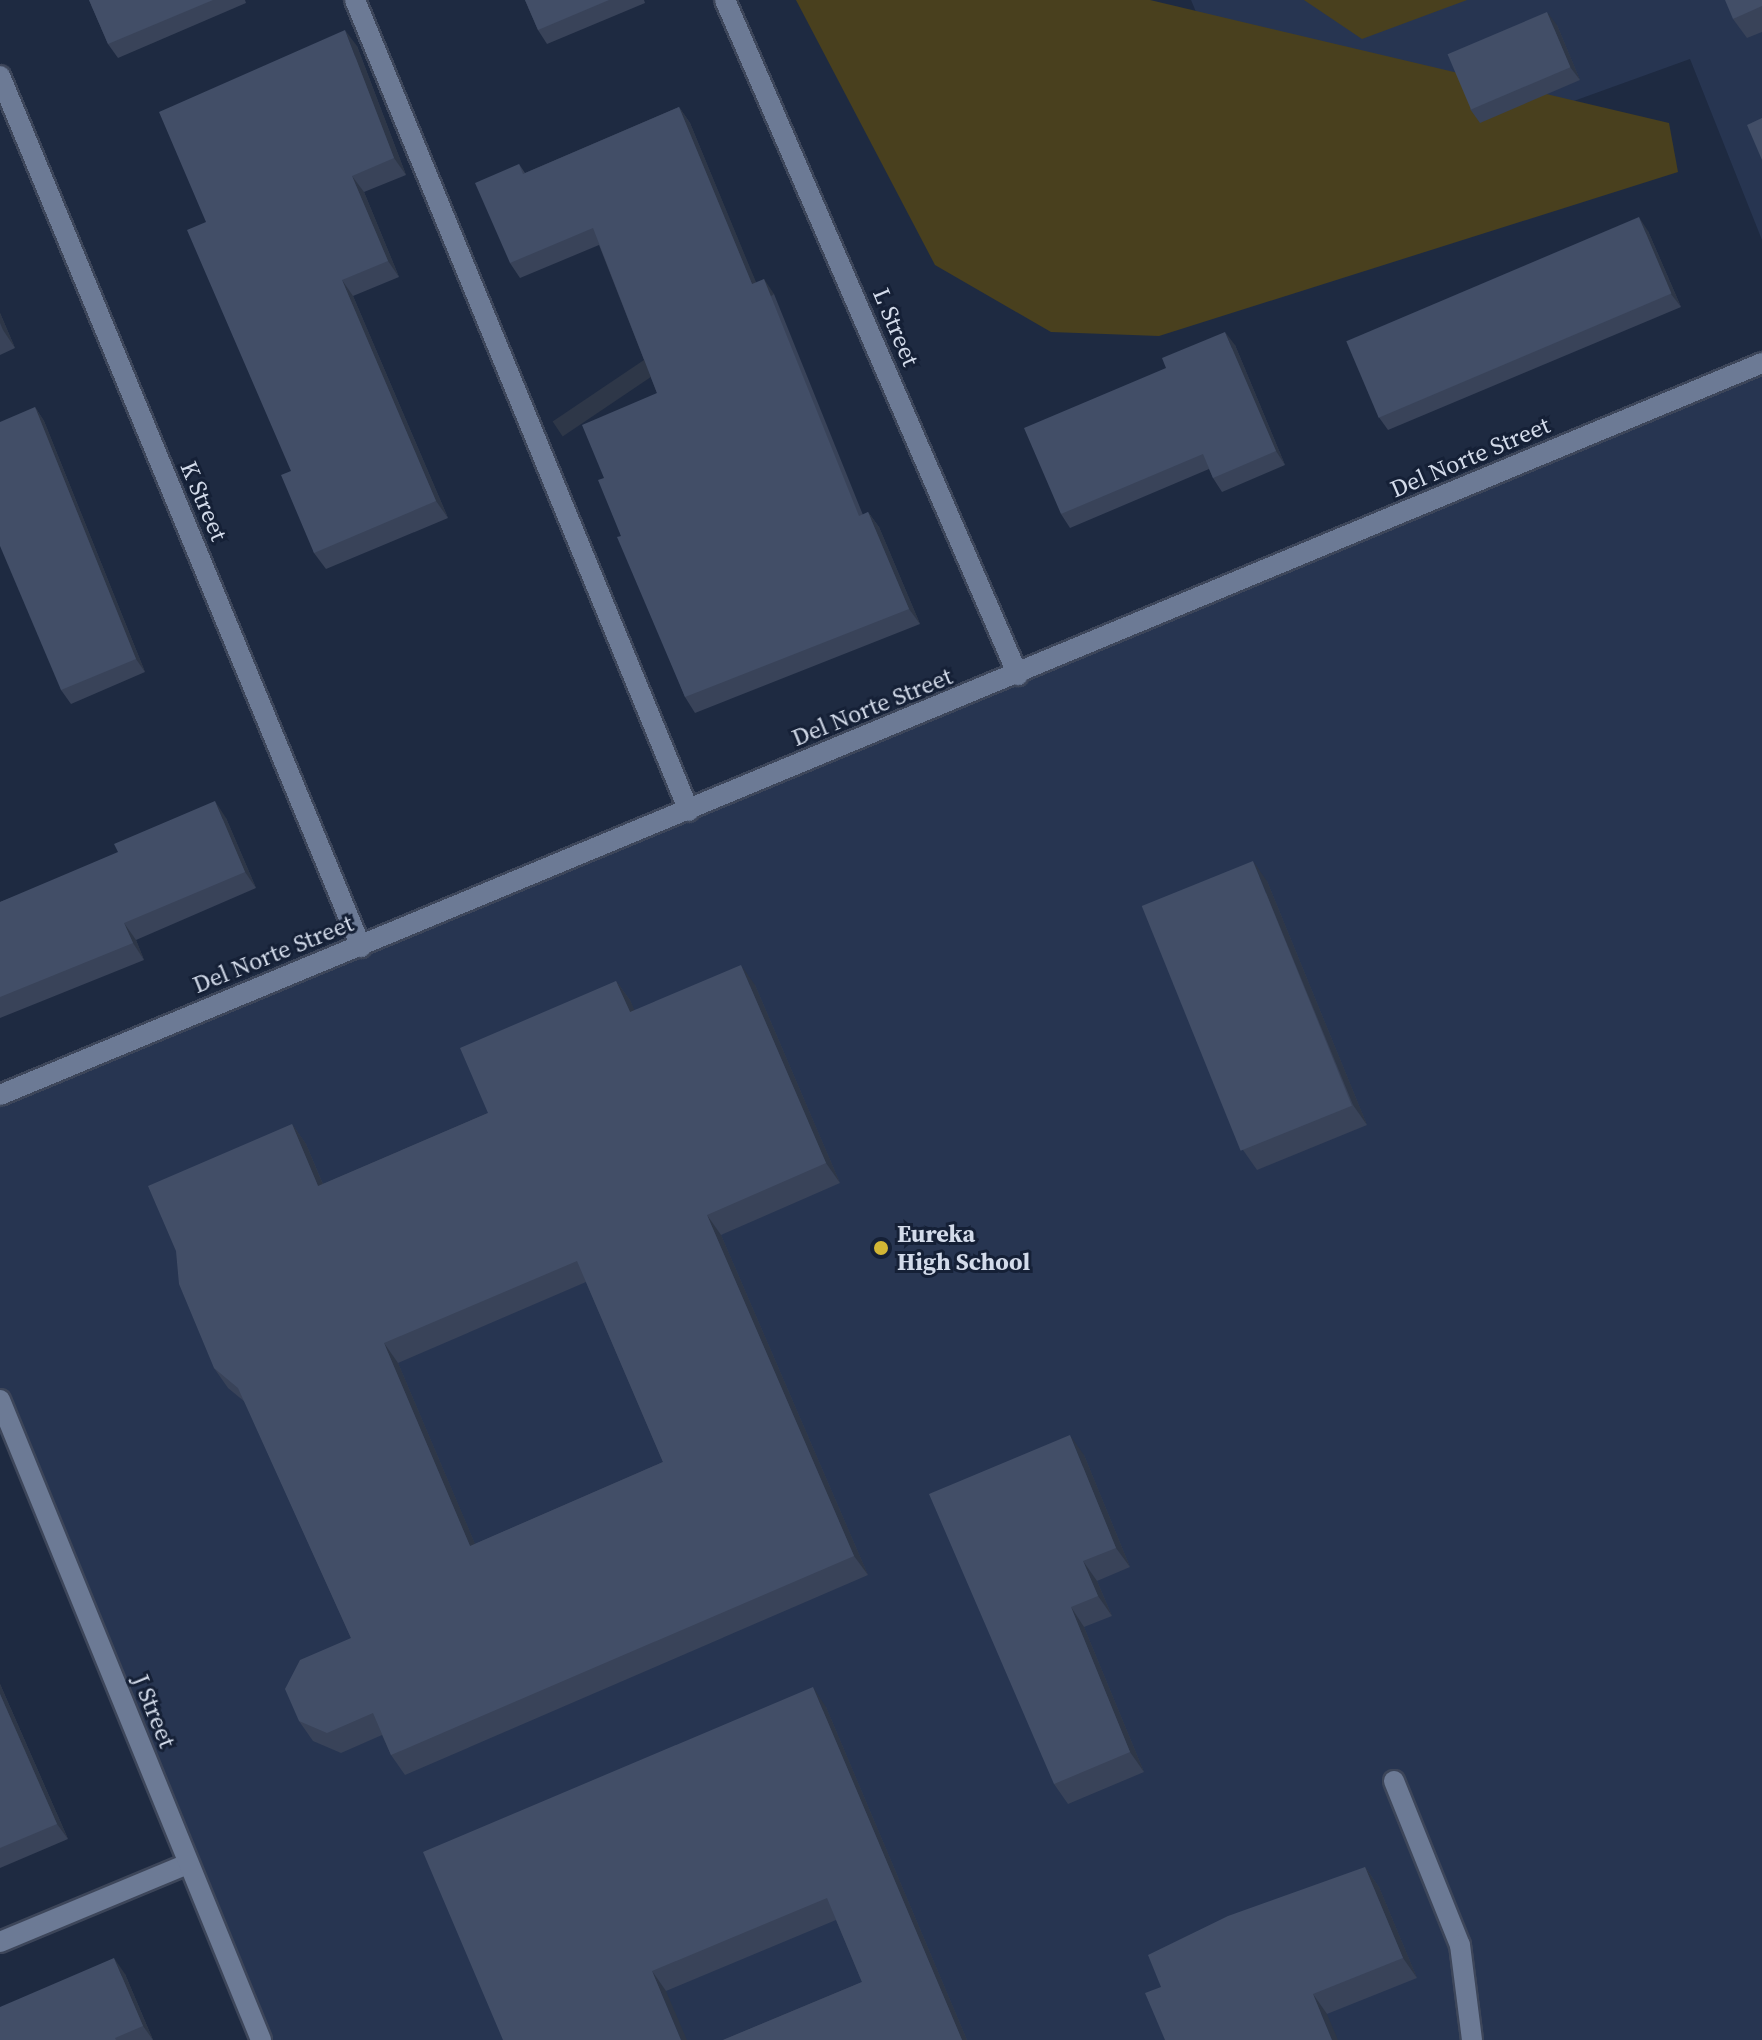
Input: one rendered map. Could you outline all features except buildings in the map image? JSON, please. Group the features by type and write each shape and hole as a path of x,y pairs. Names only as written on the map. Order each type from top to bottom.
{"street":[{"path":"355,0 689,811"},
{"name":"L Street","path":"725,0 1018,675"},
{"name":"K Street","path":"0,76 361,947"},
{"name":"Del Norte Street","path":"0,1095 1018,675 1762,363"},
{"name":"J Street","path":"0,1400 261,2040"},
{"path":"1394,1781 1460,1945 1472,2040"},
{"path":"0,1942 187,1864"}],"shaded area":[{"path":"796,0 1150,0 1669,123 1678,172 1159,336 1051,332 935,265"},
{"path":"1191,0 1762,0 1762,240 1690,59 1278,208"},
{"path":"1304,0 1467,0 1362,39"},
{"name":"Eureka High School","path":"1762,363 1762,2040 261,2040 0,1401 0,1095"}],"place":[{"name":"Eureka High School","path":"881,1248"}]}
